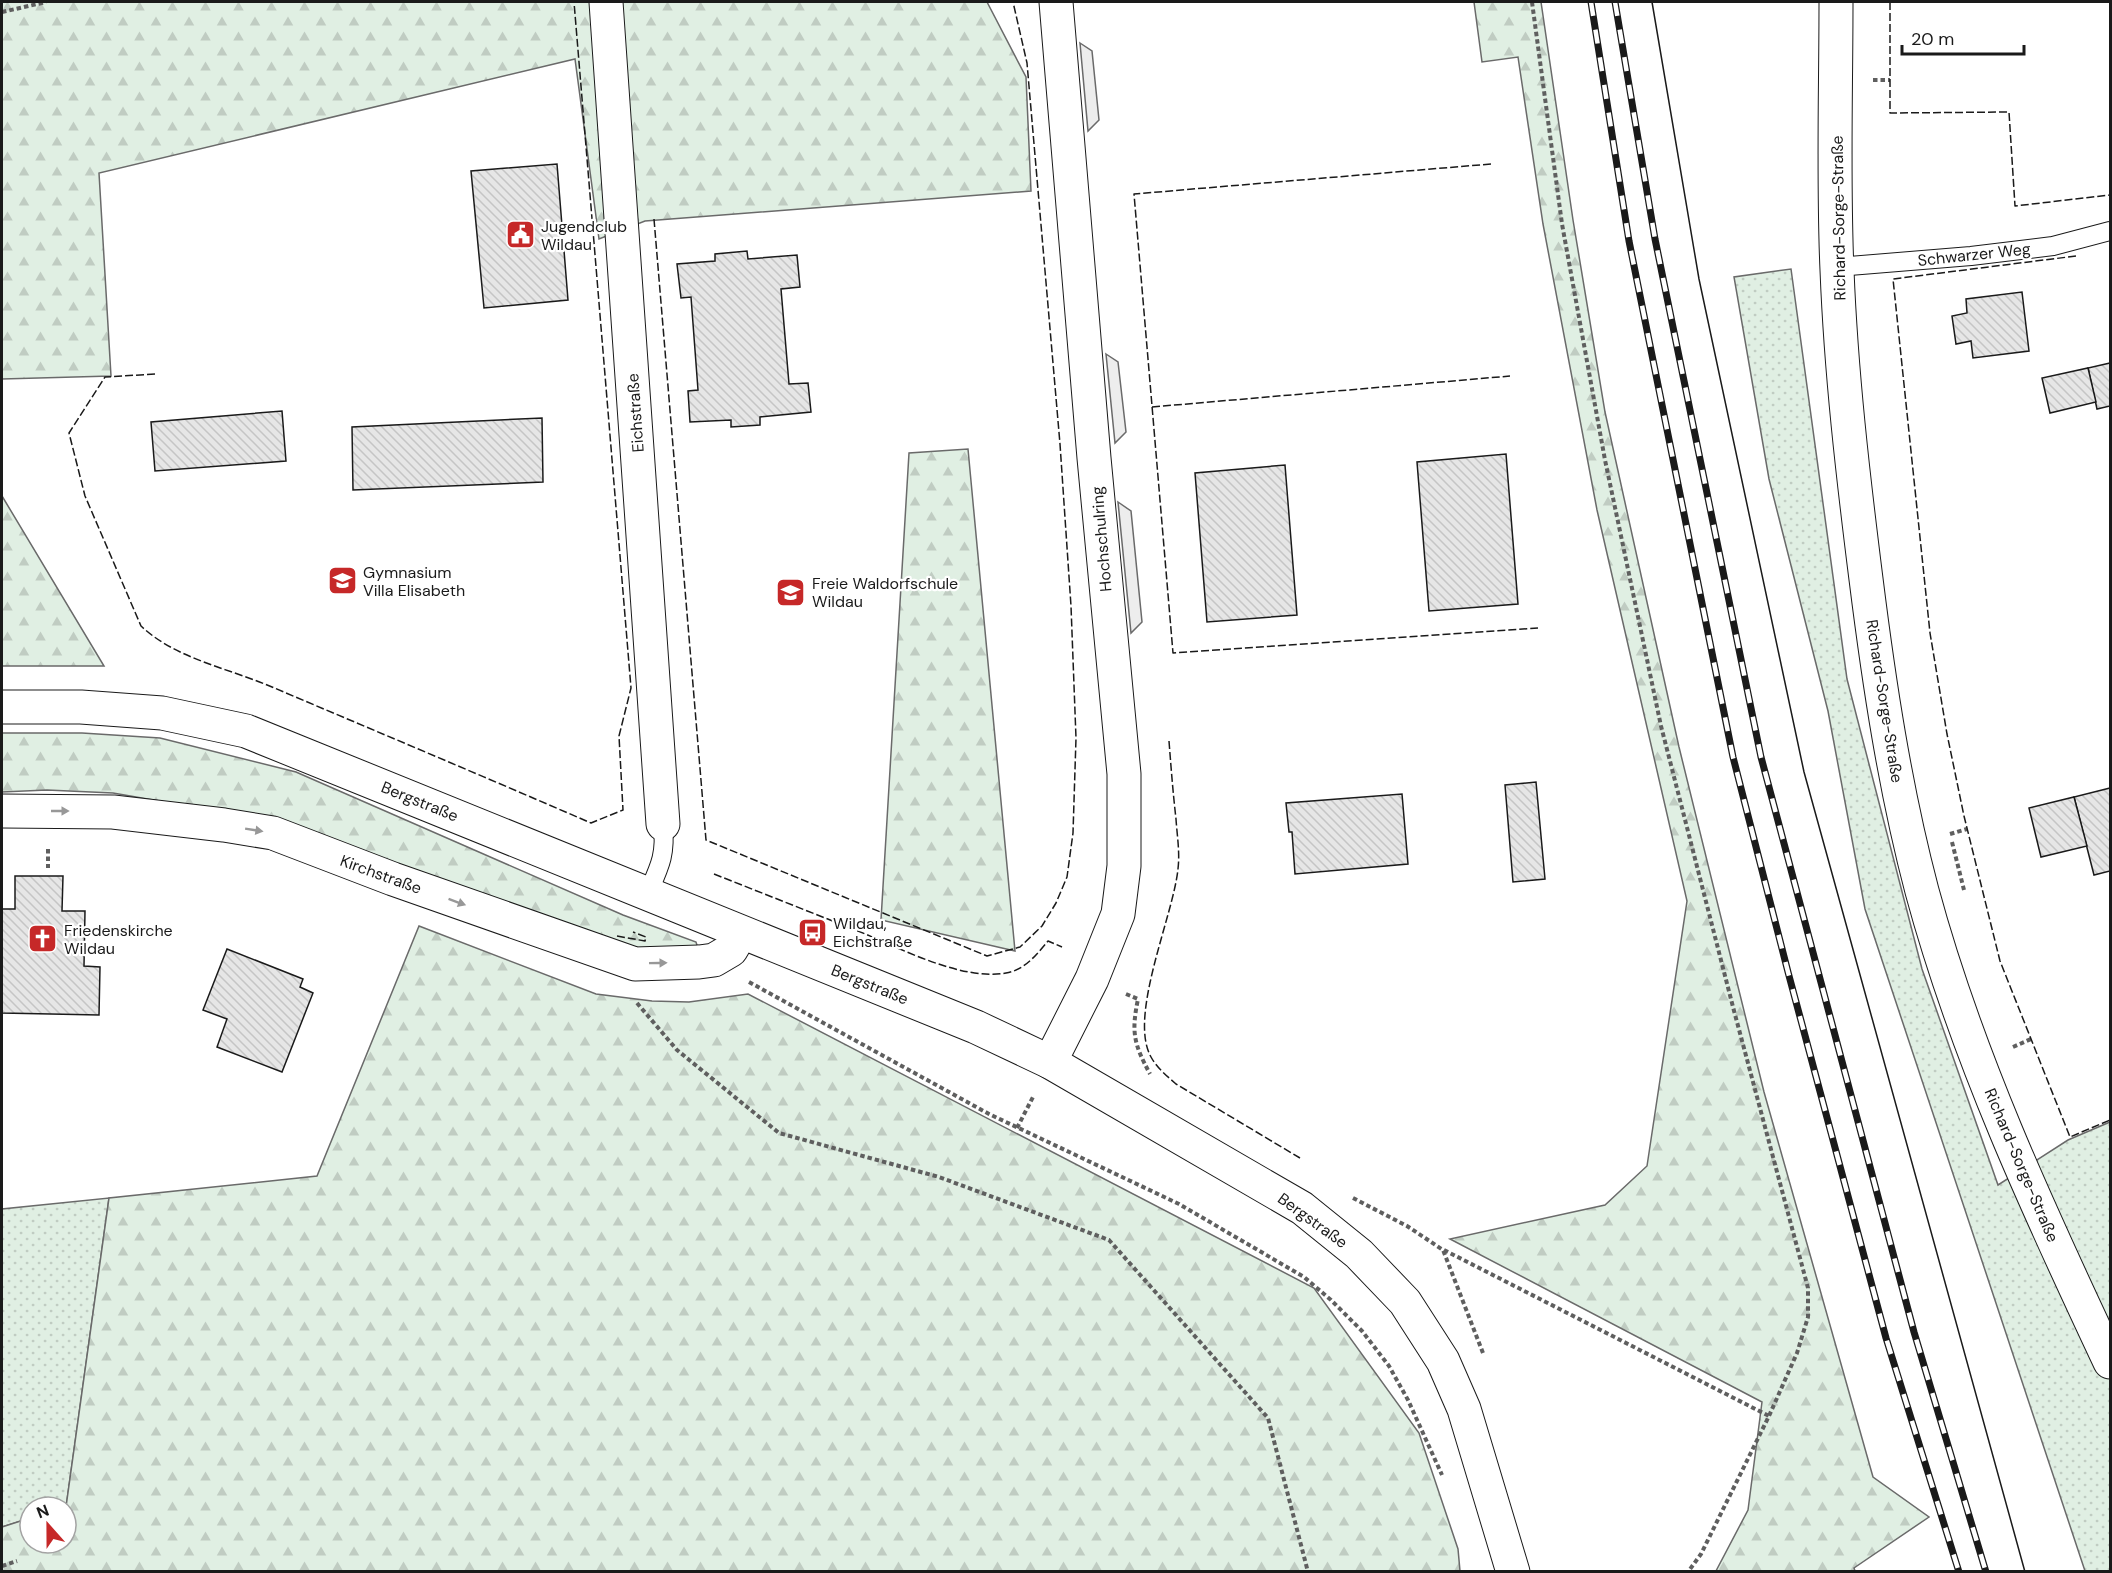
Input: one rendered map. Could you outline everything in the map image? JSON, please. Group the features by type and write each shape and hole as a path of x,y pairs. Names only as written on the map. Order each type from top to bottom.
{"street":[{"name":"Eichstraße","path":"606,2 663,824"},
{"name":"Hochschulring","path":"1050,1062 1092,979 1118,914 1124,866 1124,774 1094,458 1056,2"},
{"name":"Richard-Sorge-Straße","path":"1836,2 1837,267 1850,458 1878,670 1890,742 1922,889 1969,1038 2029,1187 2110,1362"},
{"name":"Bergstraße","path":"2,707 81,707 162,713 246,731 648,893 741,933 890,991 1050,1062 1302,1208 1359,1254 1405,1302 1443,1361 1464,1409 1513,1572"},
{"name":"Kirchstraße","path":"2,811 113,812 273,833 393,879 635,964 714,960"},
{"path":"714,960 731,950 741,933"}],"lane":[{"name":"Schwarzer Weg","path":"1837,267 1971,256 2053,246 2110,231"},
{"path":"648,893 663,860 663,824"}],"path":[{"path":"2,12 46,2"},
{"path":"1532,2 1562,224 1605,460 1661,726 1732,1007 1808,1288 1808,1317 1797,1353 1769,1416 1701,1554 1688,1572"},
{"path":"1872,69 1872,91"},
{"path":"1872,80 1890,80"},
{"path":"1947,826 1966,897"},
{"path":"1950,834 1967,829"},
{"path":"48,842 48,868"},
{"path":"714,960 742,978 989,1114 1179,1204 1304,1276 1362,1330 1389,1366 1408,1400 1444,1479"},
{"path":"636,1001 677,1050 779,1134 939,1177 1109,1240 1268,1418 1308,1572"},
{"path":"2009,1036 2016,1055"},
{"path":"2013,1047 2031,1039"},
{"path":"1443,1250 1769,1416"},
{"path":"2,1566 16,1561"}],"green space":[{"path":"2,2 987,2 1026,77 1031,191 645,221 599,239 575,59 99,173 111,376 2,379"},
{"path":"1474,2 1541,2 1573,220 1605,412 1679,747 1764,1092 1873,1477 1929,1517 1854,1568 1855,1571 1716,1571 1748,1510 1762,1402 1450,1239 1605,1205 1647,1166 1687,901 1597,510 1543,224 1518,57 1482,62"},
{"path":"1791,269 1847,679 1922,969 1998,1185 2068,1140 2110,1122 2110,1571 2085,1571 1865,909 1828,711 1769,479 1734,277"},
{"path":"968,449 1015,951 881,920 909,453"},
{"path":"2,496 104,666 2,666"},
{"path":"2,733 82,733 160,738 296,772 623,915 696,942 700,955 637,955 274,821 113,793 47,790 2,792"},
{"path":"419,926 596,994 652,1001 689,1002 748,994 1314,1288 1419,1433 1458,1549 1460,1571 2,1571 2,1527 18,1522 18,1555 78,1555 78,1495 68,1495 109,1198 317,1176"},
{"path":"109,1198 68,1495 18,1495 18,1522 2,1527 2,1209"}],"shaded area":[{"path":"1080,43 1092,51 1099,120 1088,131"},
{"path":"1106,354 1118,362 1126,432 1115,443"},
{"path":"1118,502 1131,511 1142,622 1131,633"}],"building":[{"name":"Jugendclub Wildau","path":"557,164 568,300 484,308 471,171"},
{"path":"747,251 748,259 797,255 800,287 781,289 789,384 808,383 811,412 760,417 760,425 731,427 731,420 690,422 688,391 698,390 691,297 681,298 677,264 715,261 715,254"},
{"path":"2022,292 2029,351 1973,358 1971,341 1956,344 1952,316 1967,313 1966,299"},
{"path":"2110,363 2110,406 2097,409 2088,368"},
{"path":"2088,368 2096,402 2050,413 2042,378"},
{"path":"282,411 286,461 155,471 151,422"},
{"path":"542,418 543,482 353,490 352,427"},
{"path":"1506,454 1518,604 1429,611 1417,462"},
{"path":"1285,465 1297,615 1207,622 1195,473"},
{"path":"1536,782 1545,879 1513,882 1505,785"},
{"path":"2110,788 2110,871 2094,875 2074,797"},
{"path":"1402,794 1408,864 1295,874 1292,832 1289,832 1286,803"},
{"path":"2074,797 2087,846 2041,857 2029,808"},
{"name":"Friedenskirche Wildau","path":"15,876 63,876 62,911 85,911 84,966 100,967 99,1015 2,1013 2,909 15,909"},
{"path":"227,949 303,979 300,987 313,993 282,1072 217,1047 227,1019 203,1010"}],"tram line":[{"path":"1652,2 1699,279 1804,772 2025,1572"}],"railway":[{"path":"1591,2 1629,241 1733,757 1886,1338 1959,1572"},
{"path":"1615,2 1655,239 1761,757 1914,1332 1986,1572"}],"fence":[{"path":"155,374 105,377 69,433 85,496 141,626 170,647 186,655 272,687 591,823 623,810 619,736 631,688 574,2"},
{"path":"654,219 706,840 987,956 1020,947 1042,926 1056,903 1067,877 1073,833 1076,738 1071,606 1060,444 1027,63 1013,2"},
{"path":"1890,2 1890,113 2009,112 2015,206 2110,195"},
{"path":"1491,164 1134,194 1173,653 1538,628"},
{"path":"2076,256 1893,279 1930,633 1964,816 2000,961 2070,1137 2110,1120"},
{"path":"1152,407 1510,376"},
{"path":"1169,741 1179,863 1148,992 1145,1039 1153,1061 1176,1084 1300,1158"},
{"path":"714,874 950,968 988,974 1006,973 1019,969 1030,961 1048,941 1062,947"},
{"path":"617,936 645,941 646,937 633,932"}],"place":[{"name":"Jugendclub Wildau","path":"520,235"},
{"name":"Gymnasium Villa Elisabeth","path":"342,581"},
{"name":"Freie Waldorfschule Wildau","path":"791,592"},
{"name":"Wildau, Eichstraße","path":"812,932"},
{"name":"Friedenskirche Wildau","path":"43,939"}]}
